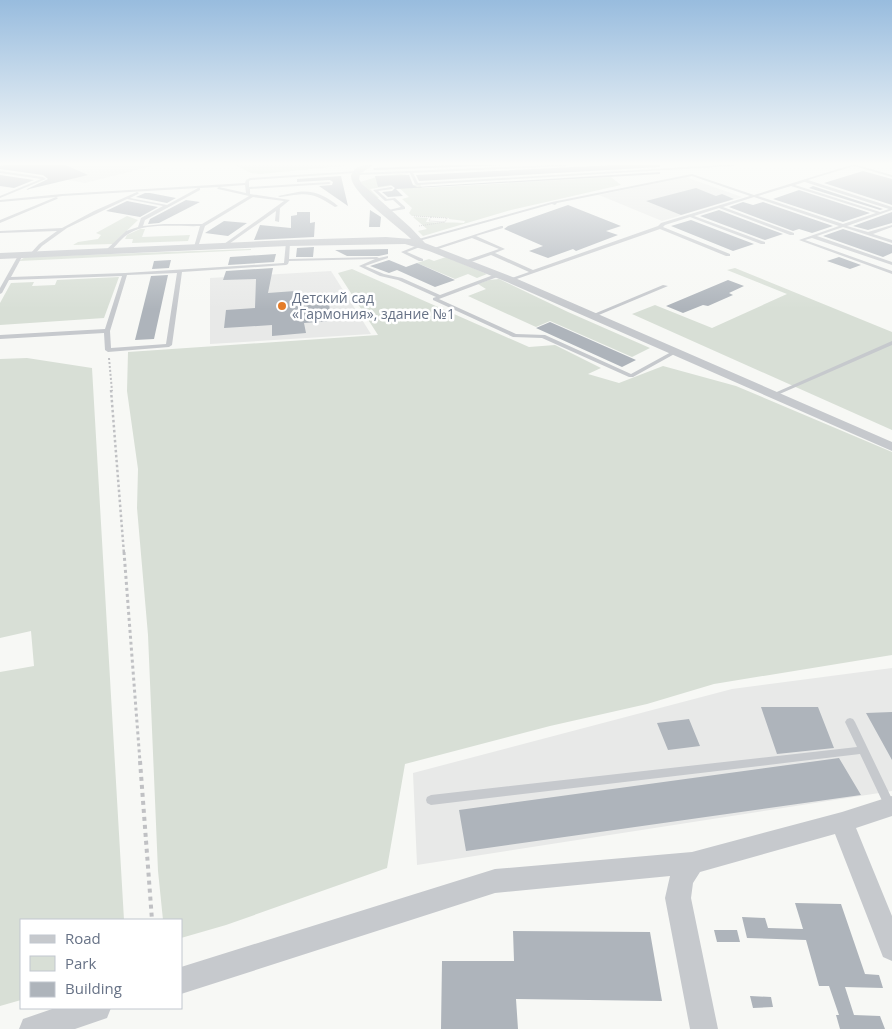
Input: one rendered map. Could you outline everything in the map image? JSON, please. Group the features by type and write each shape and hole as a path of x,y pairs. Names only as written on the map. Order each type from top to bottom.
{"street":[{"path":"386,240 389,213"},
{"path":"389,213 423,245"},
{"path":"0,256 226,245 386,240 423,245 512,280 892,447"},
{"path":"182,981 495,880 692,863 842,822 891,806"},
{"path":"842,822 892,948"},
{"path":"692,863 681,879 678,898 704,1029"},
{"path":"33,1029 94,1009"}],"lane":[{"path":"0,222 21,213"},
{"path":"0,292 26,255 66,229 97,213"},
{"path":"140,228 143,219 154,213"},
{"path":"108,251 128,233 140,228 203,225 222,213"},
{"path":"226,245 270,213"},
{"path":"277,222 278,213"},
{"path":"421,260 403,252 521,213"},
{"path":"512,280 660,227 663,224 701,213"},
{"path":"736,213 792,234"},
{"path":"790,213 822,224"},
{"path":"806,213 892,242"},
{"path":"880,213 801,240 892,273"},
{"path":"691,216 763,243"},
{"path":"196,247 203,225"},
{"path":"868,234 892,226"},
{"path":"423,245 472,236 501,227"},
{"path":"660,227 728,255"},
{"path":"0,232 66,229"},
{"path":"466,262 503,249 472,236"},
{"path":"812,236 892,264"},
{"path":"259,271 287,269 288,243"},
{"path":"491,253 533,272"},
{"path":"7,280 386,257 361,266 382,275 400,279 440,297"},
{"path":"125,274 107,331 108,350 169,345 180,271"},
{"path":"498,275 435,299 515,336 543,336 631,376 675,352"},
{"path":"592,316 665,286"},
{"path":"0,337 107,331"},
{"path":"773,395 892,343"},
{"path":"850,722 891,806"},
{"path":"431,800 863,750"}],"path":[{"path":"414,216 447,218 445,222"},
{"path":"431,217 428,221 445,222"},
{"path":"424,225 445,222"},
{"path":"108,350 152,919"}],"shaded area":[{"path":"643,213 689,213 662,221"},
{"name":"Детский сад «Гармония», здание №1","path":"331,271 371,334 210,344 210,278"},
{"path":"892,668 892,791 417,865 413,773 732,689"}],"green space":[{"path":"409,213 501,213 423,236 418,231 427,229 413,217 428,218 426,222 464,223 465,221 412,216"},
{"path":"127,216 138,220 113,244 73,245 78,242 98,239 101,235 96,233"},
{"path":"140,229 145,229 142,237 190,235 188,241 132,243 133,239 125,239 127,235"},
{"path":"251,250 19,261 25,257"},
{"path":"446,257 487,274 477,278 468,274 455,279 417,263"},
{"path":"735,268 892,332 892,430 632,314 655,305 712,328 787,294 727,270"},
{"path":"352,269 529,347 555,345 601,368 588,374 619,383 663,366 736,386 892,452 892,655 714,684 647,704 550,726 405,764 387,868 226,925 182,938 182,919 163,919 158,871 148,635 137,508 138,469 127,391 128,352 378,335 338,273"},
{"path":"119,277 104,318 0,325 0,303 11,283 34,282 32,286 55,285 57,280"},
{"path":"499,279 650,348 632,357 550,321 536,327 468,296 486,289 478,284"},
{"path":"27,358 92,368 124,919 20,919 20,1000 0,1006 0,672 34,666 31,631 0,638 0,359"}],"building":[{"path":"117,213 147,213 140,217"},
{"path":"161,213 178,213 159,223 148,224 150,219"},
{"path":"297,213 310,213 310,223 315,222 314,237 254,240 260,225 291,228 291,216 297,215"},
{"path":"370,213 375,213 381,217 380,227 369,227"},
{"path":"545,213 588,213 621,226 606,231 618,235 576,251 573,249 548,258 529,251 543,246 504,229"},
{"path":"709,213 727,213 783,234 765,240 700,216"},
{"path":"745,213 795,213 833,226 812,233 799,229 793,231"},
{"path":"816,213 870,213 843,222"},
{"path":"892,213 892,223 868,230 853,226"},
{"path":"691,220 754,244 733,251 671,226"},
{"path":"224,221 247,223 228,236 205,233"},
{"path":"843,229 892,245 892,253 883,257 823,236"},
{"path":"314,247 313,257 296,257 297,248"},
{"path":"388,249 388,254 379,256 347,256 335,250"},
{"path":"276,254 274,262 228,265 230,257"},
{"path":"839,257 861,265 850,269 827,261"},
{"path":"171,260 169,268 152,269 154,261"},
{"path":"389,260 406,267 417,263 455,280 435,287 397,270 389,273 370,266"},
{"path":"273,268 268,293 295,291 296,306 329,303 331,321 304,323 306,333 272,336 272,325 224,328 226,310 255,308 256,279 223,280 226,271"},
{"path":"168,275 154,339 135,340 151,276"},
{"path":"728,280 744,286 729,293 733,295 708,306 703,305 683,313 666,306"},
{"path":"550,322 636,360 622,367 536,328"},
{"path":"761,707 818,707 834,748 777,754"},
{"path":"892,712 892,760 866,713"},
{"path":"689,719 700,746 668,750 657,723"},
{"path":"839,758 861,795 466,851 459,810"},
{"path":"795,903 841,904 865,974 879,975 883,988 845,987 854,1015 880,1016 885,1029 840,1029 836,1015 839,1015 829,986 819,986 806,940 747,938 742,917 765,918 768,928 803,929"},
{"path":"714,930 737,930 740,942 717,942"},
{"path":"513,931 650,932 662,1001 516,999 518,1029 441,1029 442,961 514,961"},
{"path":"750,996 771,997 773,1007 753,1008"}],"place":[{"name":"Детский сад «Гармония», здание №1","path":"282,306"}]}
